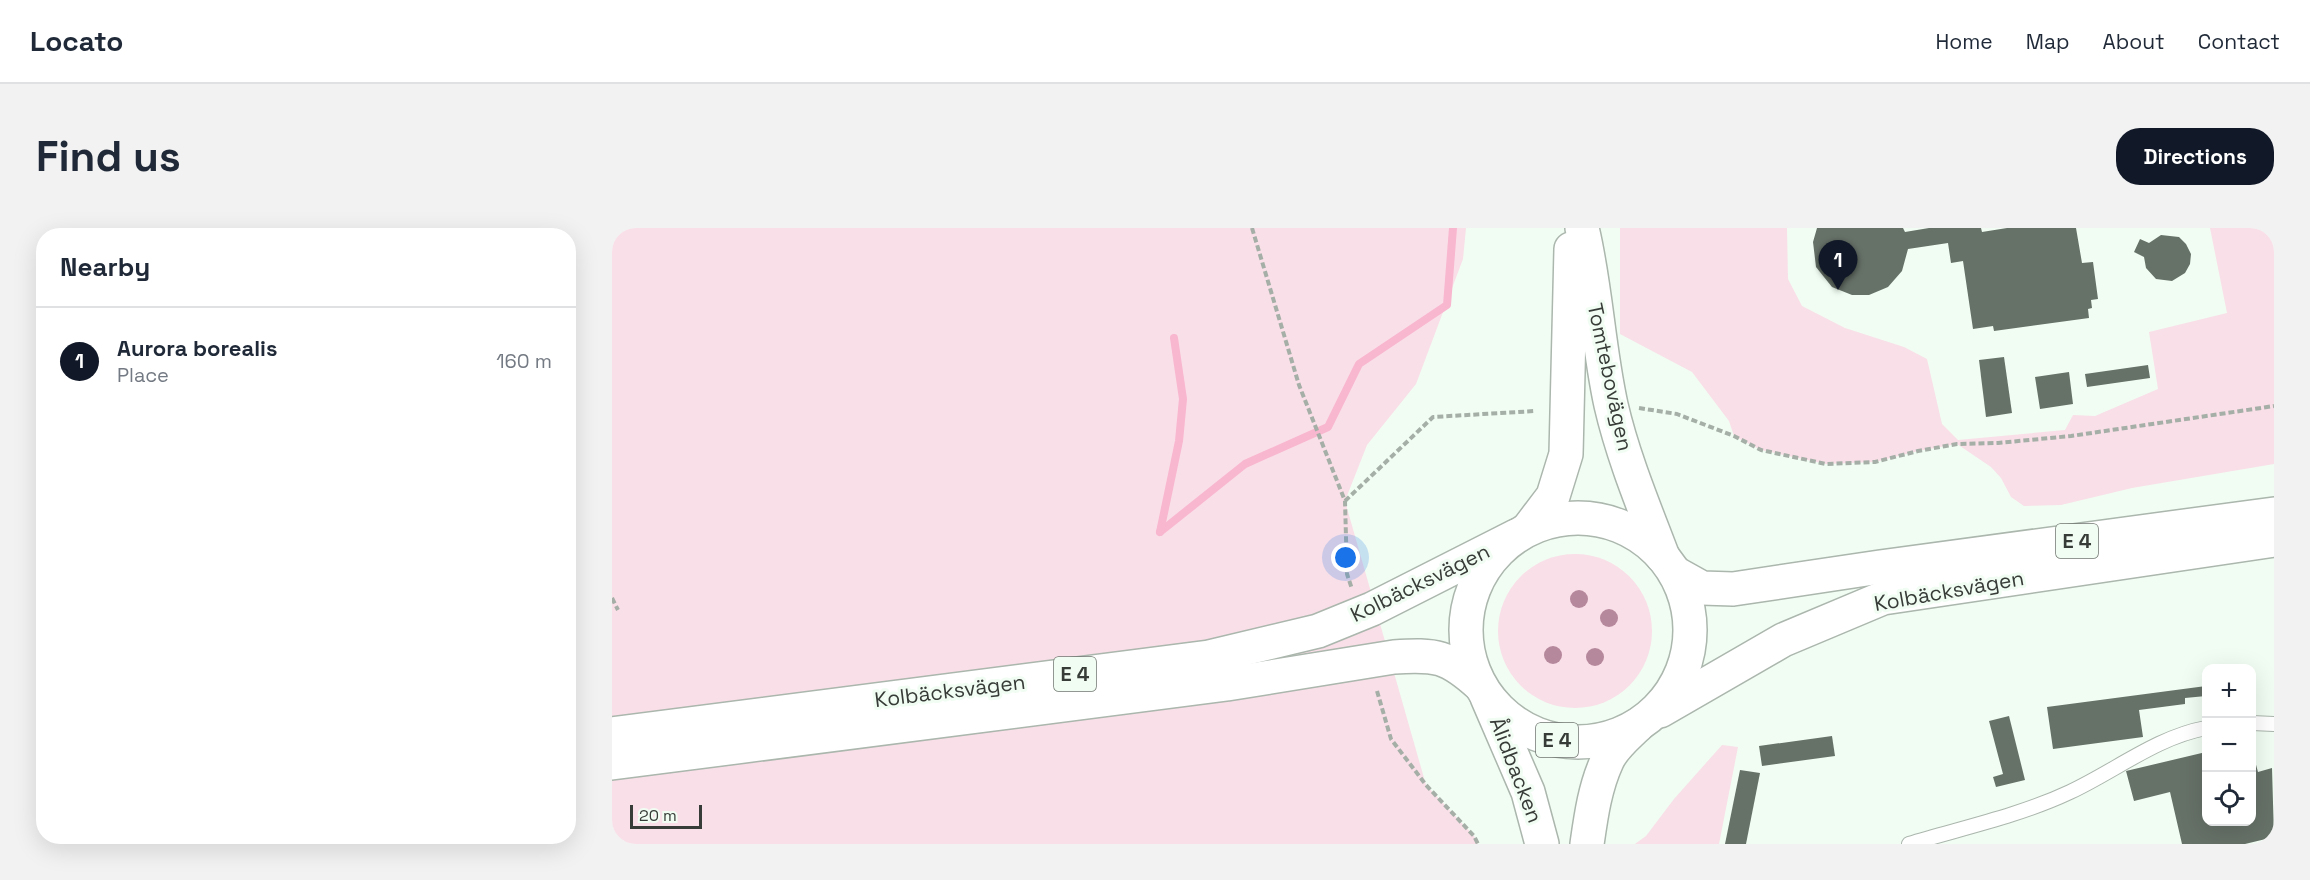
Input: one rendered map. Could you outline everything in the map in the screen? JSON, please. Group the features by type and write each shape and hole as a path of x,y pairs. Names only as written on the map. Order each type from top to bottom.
{"main road":[{"name":"Tomtebovägen","path":"1522,533 1553,496 1566,454 1570,250 1581,228"},
{"name":"Tomtebovägen","path":"1581,228 1588,253 1598,334 1611,406 1626,458 1669,565"},
{"name":"Kolbäcksvägen","path":"1669,565 1702,588 1733,589 2274,514"},
{"name":"E 4","path":"1558,519 1602,520 1636,534 1650,544 1669,565 1684,592 1689,613 1690,637 1686,660 1673,690 1643,721 1602,740 1567,742 1547,738 1505,716 1484,691 1473,669 1466,638 1470,600 1477,581 1488,563 1522,533 1558,519"},
{"name":"Kolbäcksvägen","path":"612,734 1218,655 1318,631 1361,614 1522,533"},
{"name":"Kolbäcksvägen","path":"1643,721 1784,640 1883,598 2274,540"},
{"name":"Kolbäcksvägen","path":"612,763 1227,684 1394,657 1422,655 1437,657 1465,671 1484,691"},
{"name":"Ålidbacken","path":"1484,691 1528,792 1542,844"},
{"path":"1587,844 1593,805 1607,759 1643,721"}],"lane":[{"path":"2256,723 2274,724"},
{"path":"1909,844 2042,804 2071,792 2156,745 2202,729"}],"path":[{"path":"1252,228 1299,385 1345,501 1347,574"},
{"path":"1636,408 1677,414 1734,435 1761,450 1826,464 1875,462 1958,444 1998,443 2071,436 2274,406"},
{"path":"1345,501 1433,417 1535,411"},
{"path":"612,598 618,610"},
{"path":"1377,691 1391,739 1426,785 1474,836 1478,844"}],"shaded area":[{"path":"612,228 1466,228 1463,259 1416,384 1367,445 1345,501 1426,785 1474,836 1478,844 612,844"},
{"path":"1620,228 1787,228 1788,279 1802,306 1845,328 1904,347 1927,359 1942,424 1958,440 2065,430 2073,415 2095,416 2158,389 2149,332 2227,313 2210,228 2274,228 2274,464 2132,488 2061,505 2024,506 2011,497 2001,478 1991,467 1957,444 1875,462 1826,464 1761,450 1734,436 1729,421 1692,372 1620,334"},
{"path":"1575,554 1590,555 1604,560 1618,567 1629,577 1639,588 1646,602 1651,616 1651,646 1646,660 1639,674 1629,685 1618,695 1604,702 1590,707 1575,708 1560,707 1546,702 1532,695 1521,685 1511,674 1504,660 1499,646 1498,631 1499,616 1504,602 1511,588 1521,577 1532,567 1546,560 1560,555"},
{"path":"1722,745 1738,747 1719,844 1635,844 1646,836 1674,799"}],"building":[{"path":"1817,228 1903,228 1905,232 1929,228 1981,228 1982,232 2007,228 2076,228 2082,263 2093,262 2098,299 2091,300 2092,308 2088,309 2089,318 1994,331 1993,326 1973,329 1963,261 1951,263 1948,243 1908,249 1902,271 1888,287 1869,295 1852,295 1832,287 1816,267 1813,242"},
{"path":"2161,235 2179,237 2191,254 2190,264 2185,273 2172,281 2156,279 2146,268 2144,257 2134,252 2140,239 2149,243"},
{"path":"2004,357 2012,413 1986,417 1979,360"},
{"path":"2148,365 2150,378 2087,387 2085,374"},
{"path":"2069,372 2073,404 2040,409 2035,377"},
{"path":"2202,687 2202,696 2185,698 2185,704 2139,710 2143,737 2053,749 2047,707"},
{"path":"2009,716 2025,780 1996,787 1993,777 2003,774 1989,721"},
{"path":"1832,736 1835,756 1762,766 1759,746"},
{"path":"2202,753 2202,826 2256,826 2256,765 2258,772 2272,768 2274,837 2245,844 2182,844 2170,792 2134,801 2126,771"},
{"path":"1740,770 1760,773 1746,844 1725,844"}],"waterway":[{"path":"1160,532 1245,464 1328,427 1359,364 1447,305 1453,228"},
{"path":"1160,532 1179,441 1183,399 1174,338"}],"place":[{"name":"Aurora borealis","path":"1838,290"}]}
